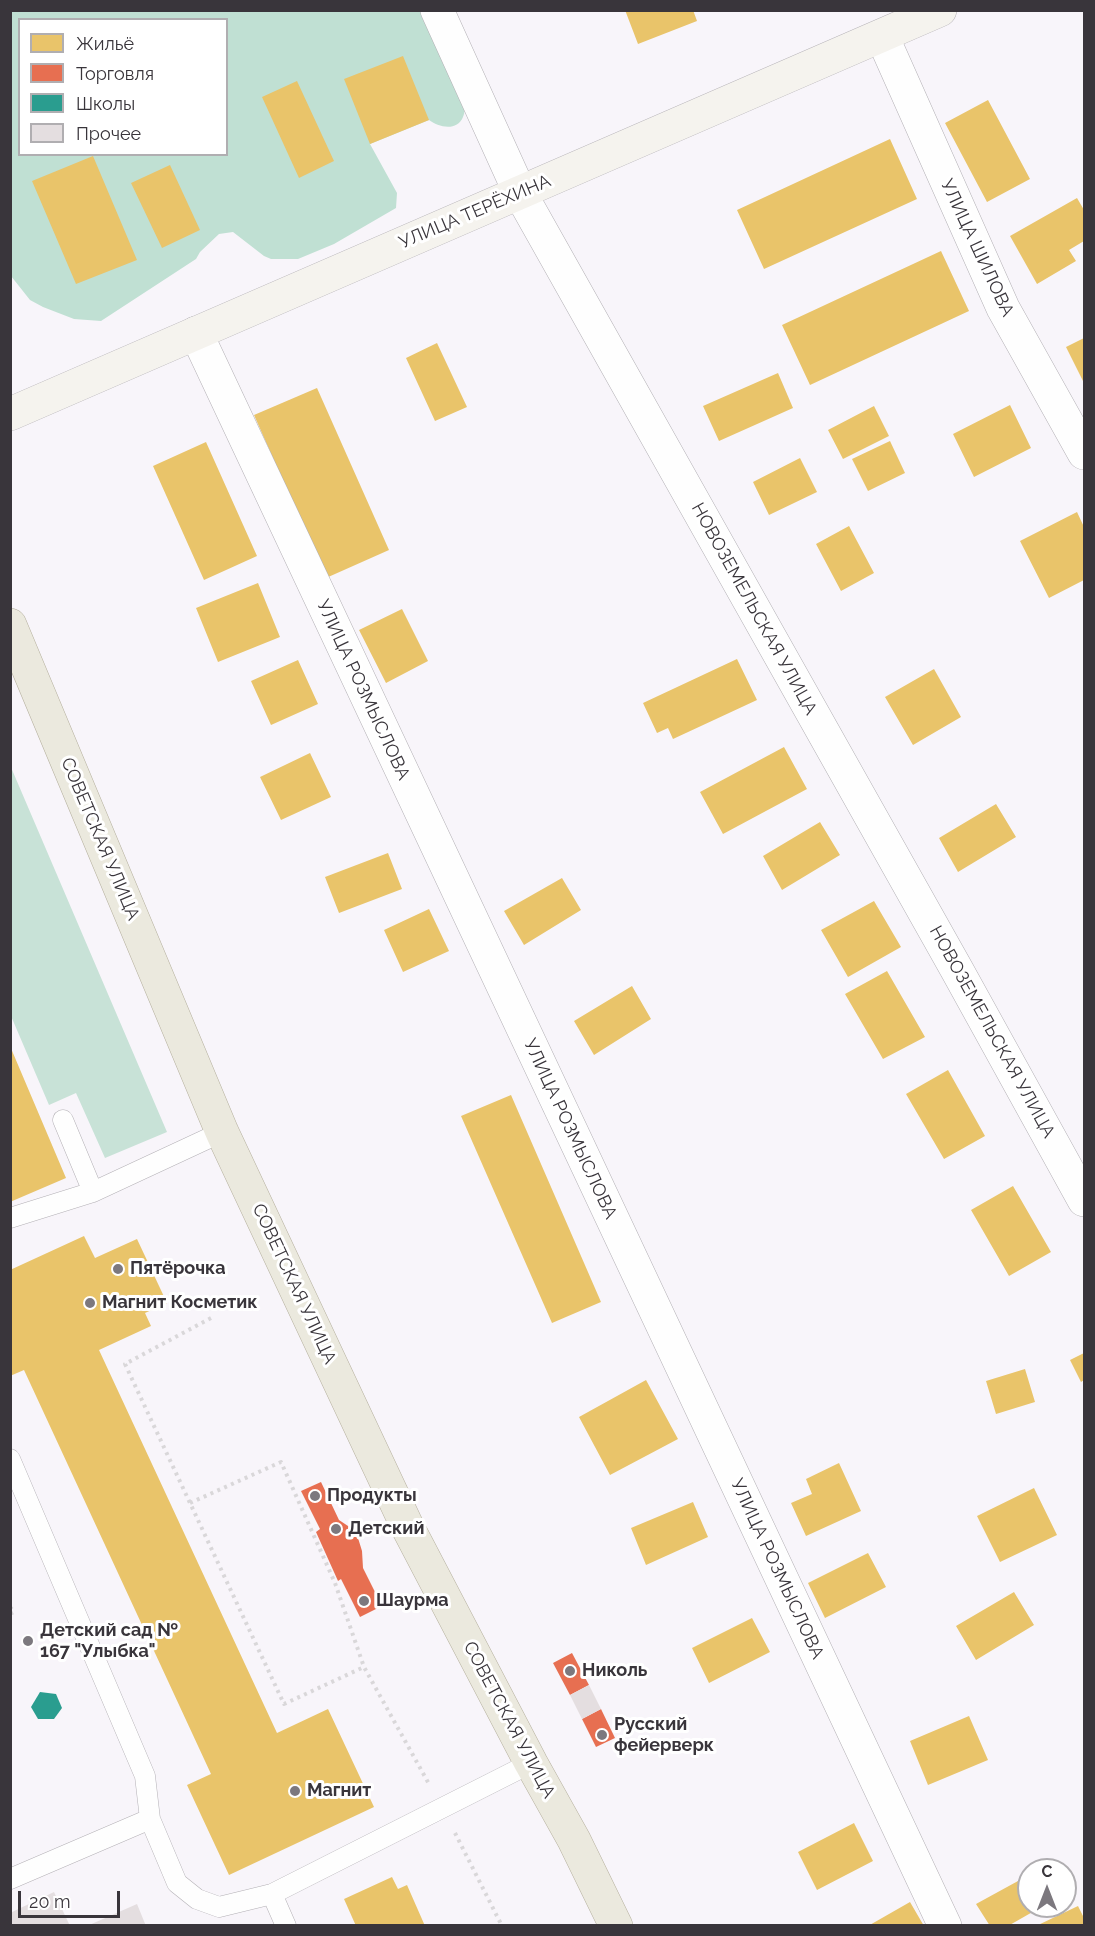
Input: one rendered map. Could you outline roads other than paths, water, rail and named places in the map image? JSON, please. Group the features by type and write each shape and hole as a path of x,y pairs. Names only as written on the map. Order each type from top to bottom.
{"main road":[{"name":"УЛИЦА ТЕРЁХИНА","path":"10,414 940,10"},
{"name":"СОВЕТСКАЯ УЛИЦА","path":"10,625 222,1132 407,1526 531,1763 574,1840 616,1926"}],"street":[{"name":"НОВОЗЕМЕЛЬСКАЯ УЛИЦА","path":"437,10 520,193 1084,1200"},
{"name":"УЛИЦА ШИЛОВА","path":"882,36 1003,308 1084,453"},
{"name":"УЛИЦА РОЗМЫСЛОВА","path":"196,333 945,1926"}],"lane":[{"path":"63,1120 93,1192"},
{"path":"10,1218 93,1192 222,1132"},
{"path":"10,1459 145,1776 150,1818 177,1883 197,1899 219,1907 272,1894 531,1763"},
{"path":"10,1879 150,1818"},
{"path":"272,1894 286,1926"}],"place":[{"name":"Пятёрочка","path":"118,1269"},
{"name":"Магнит Косметик","path":"90,1303"},
{"name":"Продукты","path":"315,1496"},
{"name":"Детский","path":"336,1529"},
{"name":"Шаурма","path":"364,1601"},
{"name":"Детский сад № 167 \"Улыбка\"","path":"28,1641"},
{"name":"Николь","path":"570,1671"},
{"name":"Русский фейерверк","path":"602,1735"},
{"name":"Магнит","path":"295,1791"}]}
